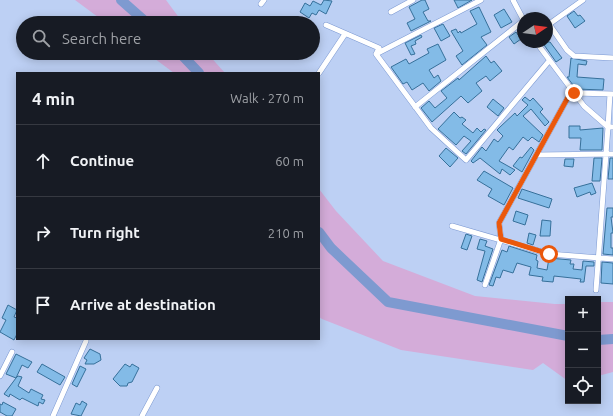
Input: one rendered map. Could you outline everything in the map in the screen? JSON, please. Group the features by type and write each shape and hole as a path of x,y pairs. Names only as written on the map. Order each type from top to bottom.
{"street":[{"path":"391,12 413,0"},
{"path":"376,54 481,0"},
{"path":"513,0 519,12"},
{"path":"553,21 583,0"},
{"path":"326,25 378,48 376,54"},
{"path":"415,107 517,25"},
{"path":"553,31 567,50 574,56 613,58"},
{"path":"320,72 345,34"},
{"path":"540,48 573,92 597,119 610,127"},
{"path":"376,54 431,128 466,160 550,61"},
{"path":"573,92 611,94 610,127 606,154 596,290"},
{"path":"485,285 501,239 499,223 573,92"},
{"path":"537,155 613,154"},
{"path":"452,226 474,234 501,239 549,254 613,259"},
{"path":"53,416 86,341"},
{"path":"0,376 12,352"},
{"path":"142,416 157,388"}],"shaded area":[{"path":"75,0 166,0 178,16 97,16"},
{"path":"156,60 213,60 224,72 173,72"},
{"path":"320,190 336,211 383,261 475,296 565,304 565,379 543,363 533,370 401,350 320,318"},
{"path":"601,302 613,302 613,372 601,375"}],"building":[{"path":"324,0 332,1 326,14 319,10 316,15 312,13 310,16 306,16 300,12 305,3 310,6 313,1 321,5"},
{"path":"422,0 425,0 429,9 423,12 428,21 431,21 411,31 407,23 415,19 409,7"},
{"path":"454,0 472,0 458,8"},
{"path":"479,7 491,32 481,37 487,45 462,65 456,56 463,51 451,31 456,29 458,33 460,31 461,33 477,24 470,11"},
{"path":"504,9 512,22 501,28 494,15"},
{"path":"574,11 585,21 575,28 567,16"},
{"path":"443,24 450,36 441,41 434,28"},
{"path":"516,32 517,42 514,44 509,37"},
{"path":"421,35 422,37 415,41 416,44 411,46 415,54 411,55 405,43"},
{"path":"438,44 446,60 429,70 434,78 438,75 441,81 429,91 423,83 412,90 407,82 403,84 391,67 406,59 409,64 429,53 427,49"},
{"path":"553,46 562,58 556,62 546,48 553,48"},
{"path":"486,56 491,63 494,61 502,71 490,81 486,76 476,83 482,91 468,103 461,96 432,122 421,108 429,101 435,108 447,98 441,91 458,78 459,80"},
{"path":"571,58 587,61 586,65 578,64 577,77 604,79 603,90 576,89 567,77 569,77"},
{"path":"525,97 530,101 533,98 543,109 540,112 549,122 545,126 531,109 523,116 543,135 539,142 532,137 528,141 523,137 513,150 509,147 499,161 515,170 510,175 502,169 500,174 480,158 473,163 471,161 482,147 486,151 494,139 498,142 503,136 497,130 515,113 517,116 528,105 522,100"},
{"path":"493,99 504,108 498,116 487,107"},
{"path":"454,112 460,118 462,117 466,120 462,124 473,133 477,128 481,132 484,129 486,130 466,154 462,151 471,141 464,136 456,145 438,129"},
{"path":"569,126 580,126 580,130 603,128 602,150 580,150 581,138 569,138"},
{"path":"531,147 534,150 522,172 513,166"},
{"path":"446,148 458,158 450,167 439,156"},
{"path":"594,158 602,158 600,181 592,181"},
{"path":"610,158 613,158 613,179 608,179"},
{"path":"565,159 574,159 573,167 564,166"},
{"path":"484,171 513,188 504,205 488,196 492,189 477,180"},
{"path":"592,183 596,193 591,195 590,192 577,197 574,188"},
{"path":"522,189 552,199 549,208 518,198"},
{"path":"607,208 613,208 613,217 611,217 613,233 611,233 611,248 613,248 613,255 603,254"},
{"path":"516,211 528,215 525,225 513,221"},
{"path":"542,220 551,221 550,236 540,236"},
{"path":"529,233 536,235 533,245 527,243"},
{"path":"466,234 472,236 467,250 461,248"},
{"path":"480,239 487,241 485,246 493,249 482,282 477,280 485,251 477,249"},
{"path":"509,246 537,255 537,268 547,270 549,258 571,260 570,264 574,264 573,269 582,270 583,261 594,262 594,266 586,266 584,282 580,282 581,279 554,276 553,282 542,281 543,277 529,275 531,267 517,263 513,273 503,270 500,278 496,277 493,286 489,285 502,250 507,252"},
{"path":"602,262 613,263 613,284 601,283"},
{"path":"8,305 16,309 14,317 16,318 16,336 14,340 0,332 6,320 2,318"},
{"path":"90,349 100,354 101,360 94,364 85,364 87,360 84,358"},
{"path":"16,354 32,362 28,368 22,365 16,378 6,374"},
{"path":"42,364 65,377 60,385 37,372"},
{"path":"125,364 130,367 132,364 139,368 132,382 128,383 127,386 120,386 113,379"},
{"path":"80,366 86,369 77,387 72,384"},
{"path":"18,376 22,377 18,386 29,393 31,389 43,395 41,399 45,400 43,404 39,402 38,406 22,398 20,400 10,394 9,397 4,394"},
{"path":"82,401 87,404 81,416 71,414 76,403 80,405"},
{"path":"3,402 16,409 12,416 7,416 0,412 0,404 2,405"}],"waterway":[{"path":"121,0 139,16"},
{"path":"187,60 198,72"},
{"path":"320,233 331,248 388,302 565,335"},
{"path":"601,340 613,339"}],"route":[{"path":"549,254 501,239 499,223 572,90 574,93"}]}
